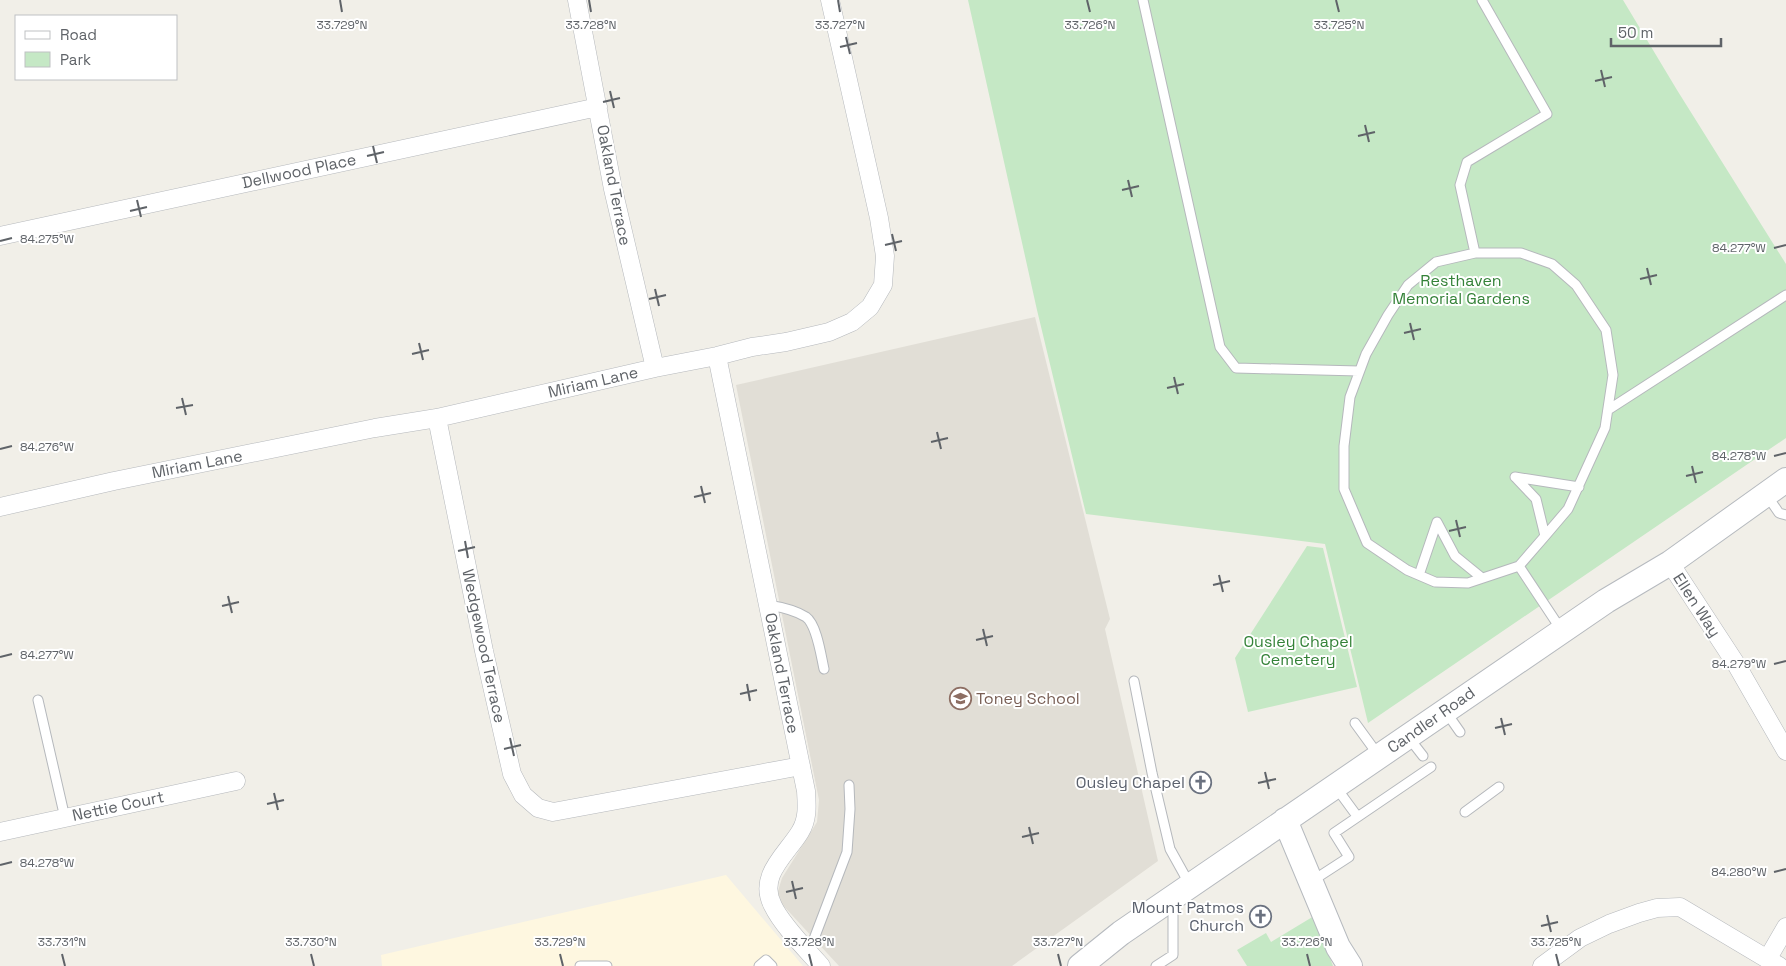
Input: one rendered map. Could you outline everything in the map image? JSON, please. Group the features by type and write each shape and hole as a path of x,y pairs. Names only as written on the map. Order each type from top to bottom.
{"main road":[{"name":"Candler Road","path":"1080,966 1121,933 1407,736 1606,601 1670,563 1786,480"},
{"path":"1285,820 1338,947 1350,966"}],"street":[{"name":"Oakland Terrace","path":"577,0 613,189 654,368"},
{"name":"Miriam Lane","path":"0,507 114,481 366,430 437,418 654,368 821,334 852,322 870,307 883,286 885,256 879,218 830,0"},
{"name":"Dellwood Place","path":"0,236 598,107"},
{"name":"Oakland Terrace","path":"717,356 806,791 807,814 801,831 771,872 768,888 772,905 814,961"},
{"name":"Wedgewood Terrace","path":"437,418 484,651 512,774 523,795 538,808 553,812 801,766"},
{"name":"Ellen Way","path":"1670,563 1736,664 1786,751"},
{"name":"Nettie Court","path":"0,832 236,781"},
{"path":"1542,966 1580,938 1639,913 1657,908 1680,908 1774,962 1786,927"}],"lane":[{"path":"1143,0 1220,346 1236,368 1359,371"},
{"path":"1475,253 1460,185 1466,162 1547,114 1482,0"},
{"path":"1475,253 1521,253 1552,264 1576,284 1606,330 1613,375 1605,428 1568,509 1545,536 1519,566 1468,583 1435,582 1407,570 1368,543 1344,489 1344,446 1350,396 1366,354 1408,285 1436,262 1475,253"},
{"path":"1608,410 1786,295"},
{"path":"1545,536 1536,499 1515,477 1579,487"},
{"path":"1766,494 1779,513 1786,515"},
{"path":"1419,575 1437,522 1455,556 1482,578"},
{"path":"1519,566 1562,631"},
{"path":"768,605 786,608 807,618 816,635 824,669"},
{"path":"1134,681 1152,773 1181,892 1173,955 1156,966"},
{"path":"38,700 65,818"},
{"path":"1445,710 1460,732"},
{"path":"1355,723 1379,756"},
{"path":"1407,736 1423,756"},
{"path":"1310,882 1350,858 1334,833 1430,767"},
{"path":"814,961 847,852 850,809 849,785"},
{"path":"1335,786 1357,816"},
{"path":"1465,812 1499,787"},
{"path":"759,966 766,960 772,966"},
{"path":"580,966 607,966"}],"shaded area":[{"name":"Toney School","path":"1035,317 1110,619 1105,629 1158,861 1012,966 839,966 779,901 778,891 782,878 817,822 819,800 736,385"},
{"path":"726,875 803,966 382,966 381,955"}],"green space":[{"name":"Resthaven Memorial Gardens","path":"968,0 1623,0 1786,264 1786,438 1368,723 1325,544 1086,514 1037,310"},
{"name":"Ousley Chapel Cemetery","path":"1307,546 1323,548 1357,687 1248,712 1235,658"},
{"path":"1314,916 1333,966 1247,966 1237,950 1266,933 1271,942"}],"place":[{"name":"Toney School","path":"960,698"},
{"name":"Ousley Chapel","path":"1201,782"},
{"name":"Mount Patmos Church","path":"1260,916"}]}
